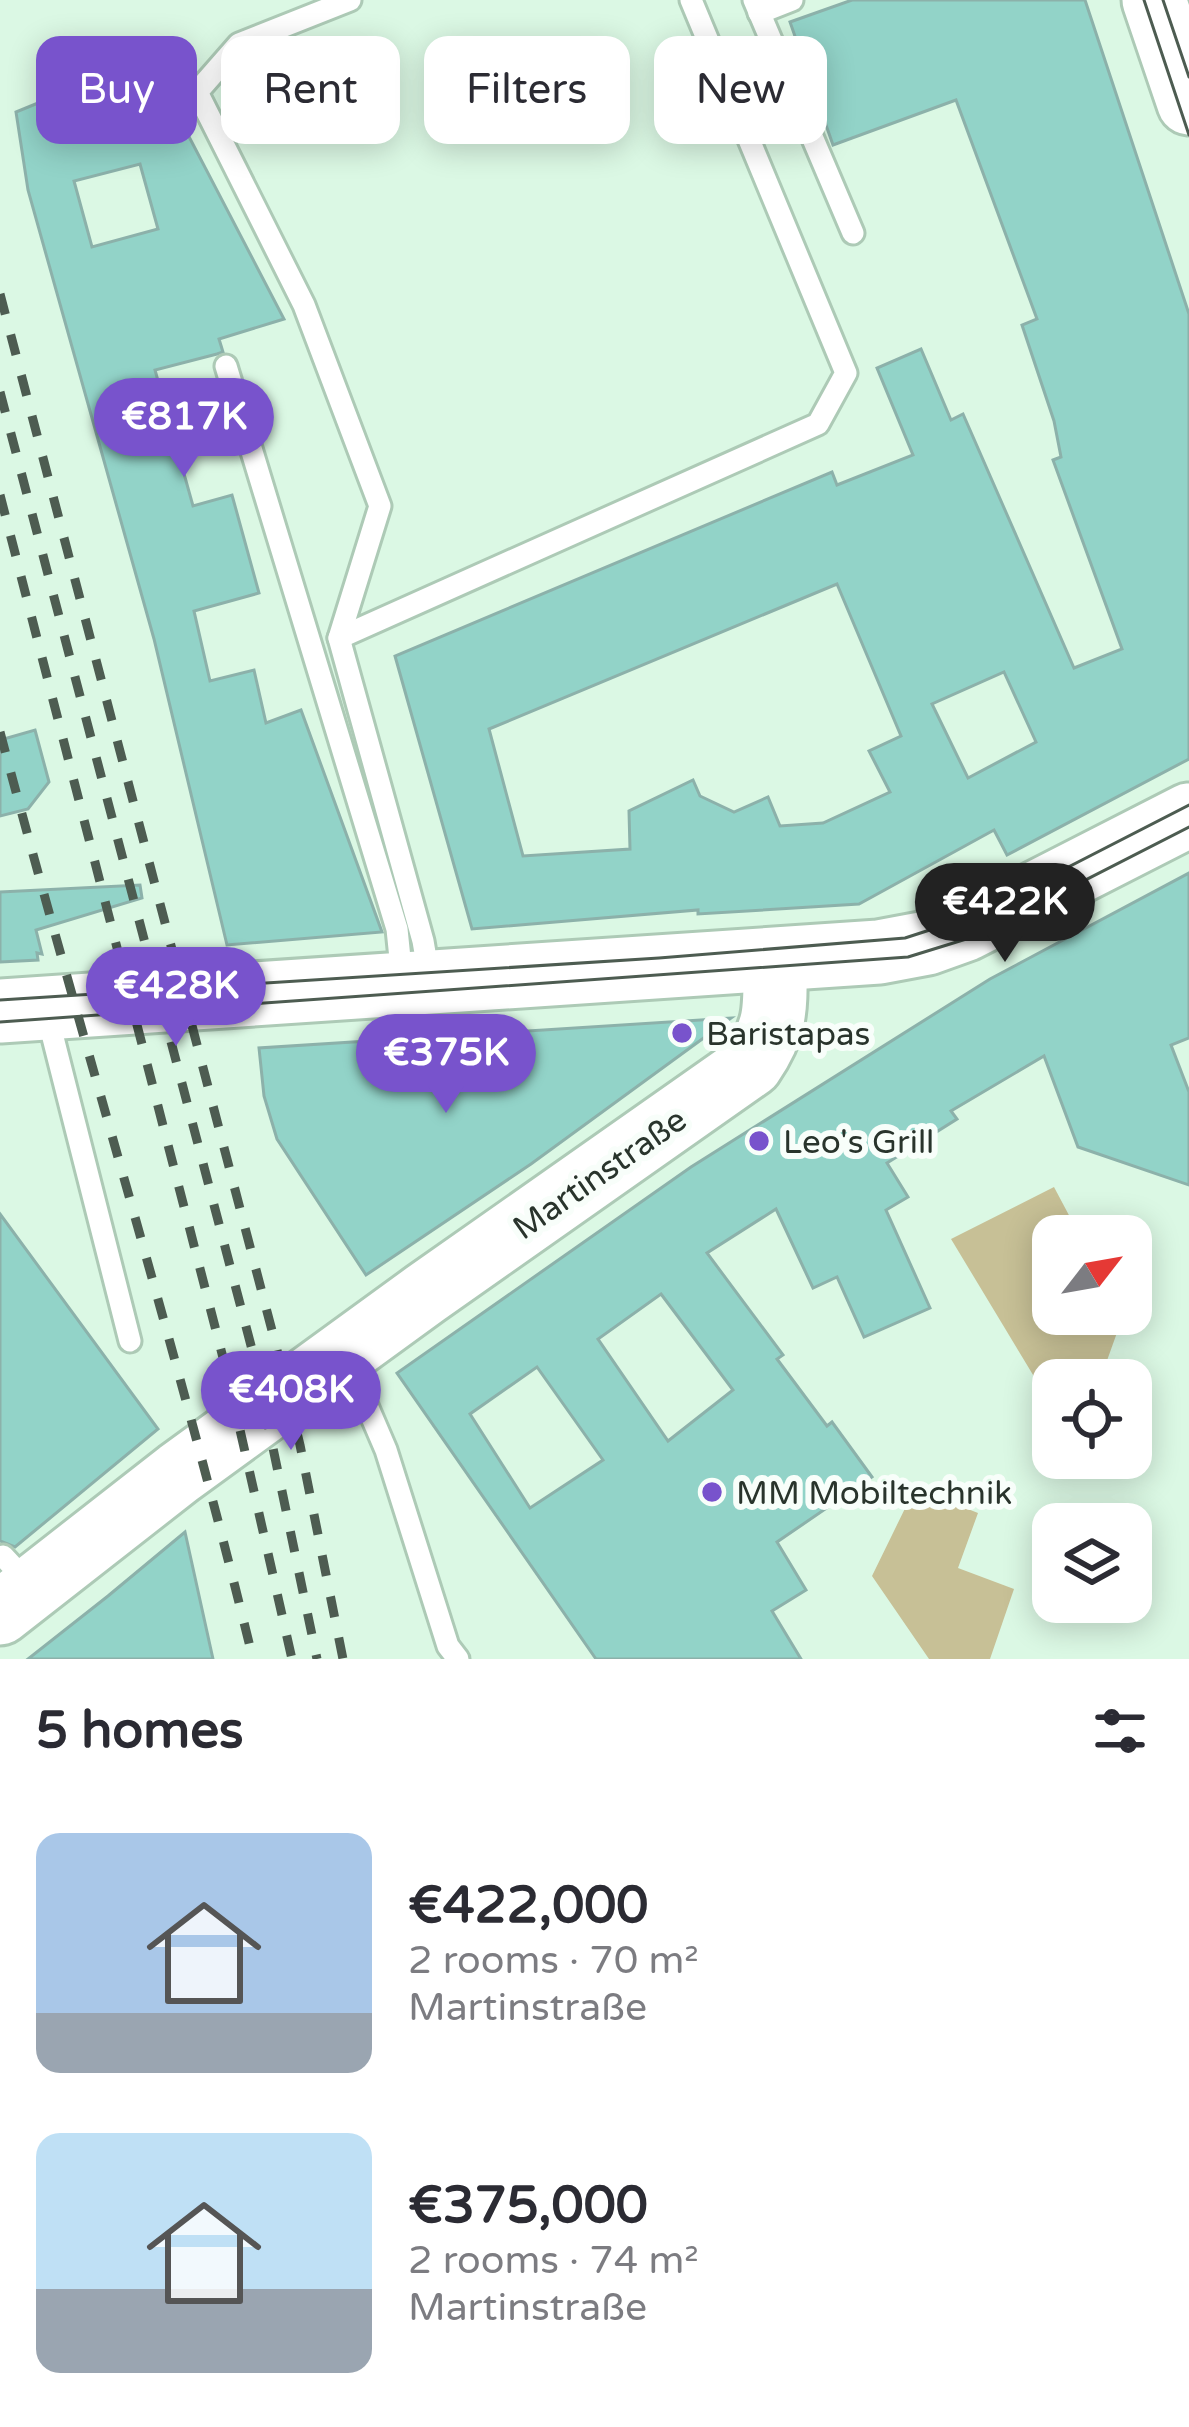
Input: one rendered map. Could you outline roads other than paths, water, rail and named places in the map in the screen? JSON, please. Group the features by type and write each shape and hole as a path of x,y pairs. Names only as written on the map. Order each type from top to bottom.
{"street":[{"path":"1154,0 1189,103"},
{"path":"23,1009 879,952 928,943 966,929 1189,815"},
{"name":"Martinstraße","path":"12,1586 179,1473 751,1065 769,1039 776,1015 776,960"}],"lane":[{"path":"350,0 239,44 196,92 304,304 380,506 339,638 423,941 416,984"},
{"path":"339,638 818,424 846,373 691,0"},
{"path":"792,0 757,7 853,233"},
{"path":"226,365 416,984"},
{"path":"23,1009 130,1341"},
{"path":"344,1353 386,1450 448,1646 458,1659"}],"tram line":[{"path":"1144,0 1189,135"},
{"path":"1163,0 1189,77"},
{"path":"0,1000 905,938 973,916 1189,805"},
{"path":"0,1022 908,957 976,936 1189,827"}],"railway":[{"path":"0,294 275,1342 343,1659"},
{"path":"0,392 254,1357 317,1659"},
{"path":"0,495 228,1377 292,1659"},
{"path":"0,732 253,1659"}],"place":[{"name":"Baristapas","path":"682,1033"},
{"name":"Leo's Grill","path":"759,1141"},
{"name":"MM Mobiltechnik","path":"712,1492"}]}
